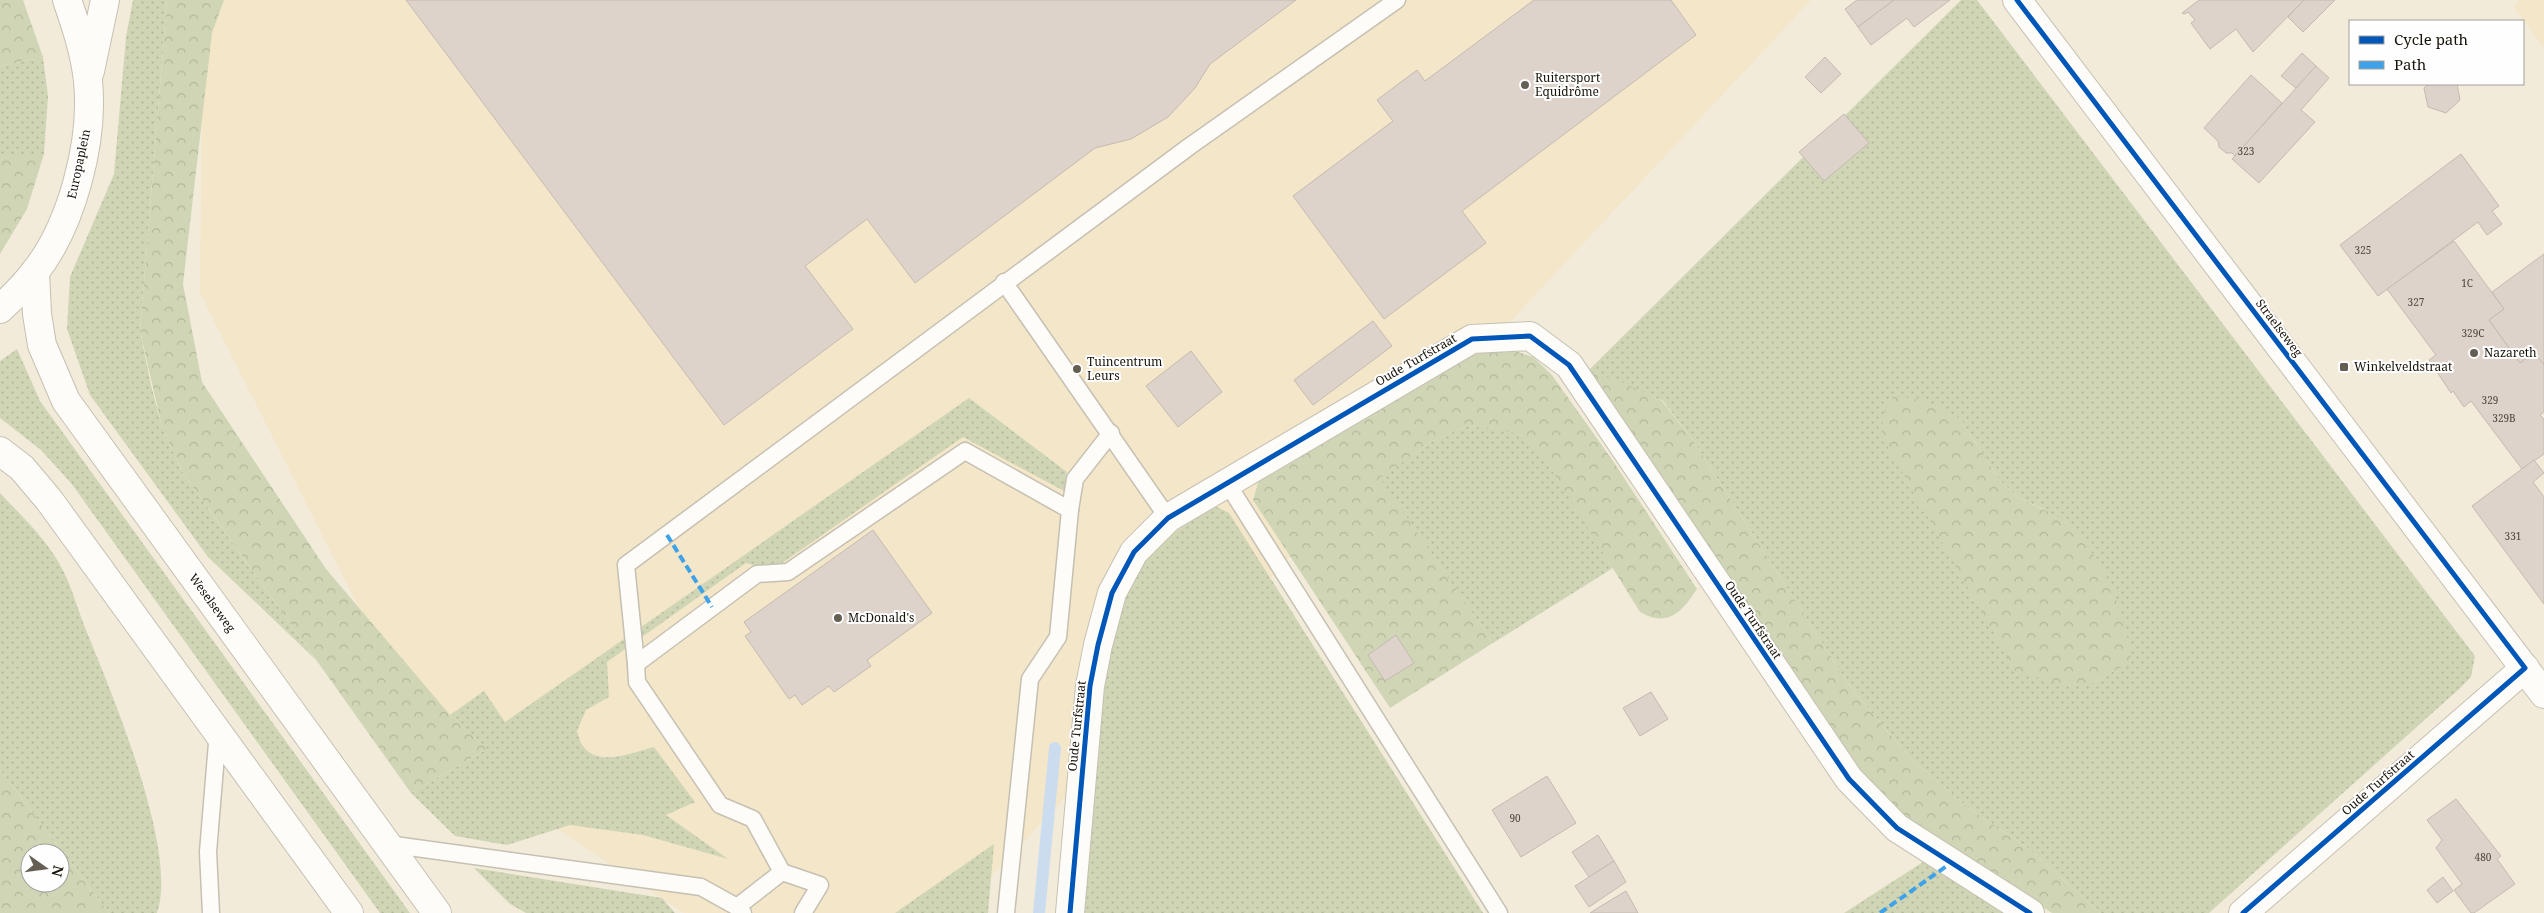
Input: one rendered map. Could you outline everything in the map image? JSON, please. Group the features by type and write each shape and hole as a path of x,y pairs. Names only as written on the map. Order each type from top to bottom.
{"street":[{"name":"Europaplein","path":"0,309 35,272 56,237 70,204 78,178 88,117 88,82 76,27 67,0"},
{"path":"88,82 106,0"},
{"name":"Straelseweg","path":"2017,0 2544,694"},
{"name":"Weselseweg","path":"35,272 37,314 42,345 66,402 437,913"},
{"name":"Oude Turfstraat","path":"1070,913 1090,686 1098,645 1112,592 1134,552 1168,518 1472,339 1530,336 1570,365 1848,778 1897,828 2030,913"},
{"path":"0,451 22,468 49,500 349,913"},
{"name":"Oude Turfstraat","path":"2243,913 2525,668"}],"lane":[{"path":"803,913 820,884 782,872 753,819 720,805 637,682 626,565 1004,282 1190,146 1397,0"},
{"path":"1004,282 1168,518"},
{"path":"1006,913 1030,679 1058,637 1070,510 1075,479 1110,433"},
{"path":"636,664 757,574 788,572 964,451 1070,510"},
{"path":"1227,483 1500,913"},
{"path":"218,731 208,852 210,906 221,913"},
{"path":"387,844 701,888 740,910 782,872"}],"shaded area":[{"path":"203,0 1811,0 957,913 684,913 427,743 200,293"},
{"path":"2518,0 2544,0 2544,48 2524,20 2514,7"}],"green space":[{"path":"0,0 23,0 43,57 0,66"},
{"path":"133,0 167,0 140,331 162,427 183,473 316,660 208,557 90,395 67,329 70,277 114,174 126,37"},
{"path":"167,0 224,0 212,33 183,284 202,382 326,569 450,715 487,749 411,793 183,473 162,427 140,331"},
{"path":"1961,0 1977,0 2475,656 2471,677 2209,913 2100,913 2029,849 1966,806 1909,757 1849,685 1692,439 1663,401 1588,371","holes":["1961,420 2000,481 2018,497 2043,509 2128,663 2092,683 2017,672"]},
{"path":"43,57 48,96 44,154 0,154 0,66"},
{"path":"0,154 44,154 27,209 0,254"},
{"path":"1503,347 1533,357 1552,375 1613,461 1697,589 1680,611 1666,618 1650,617 1640,612 1548,464 1521,435 1495,428 1466,426 1429,443 1380,478 1493,643 1390,708 1253,500 1259,480 1397,389 1481,349"},
{"path":"17,349 40,401 410,913 380,913 71,483 41,450 0,418 0,361"},
{"path":"1588,371 1624,383 1662,401 1692,439 1849,685 1909,757 1966,806 2029,849 2100,913 2052,913 1905,819 1874,792 1840,747"},
{"path":"1893,397 1912,398 1944,408 1961,420 2000,481 2018,497 2064,520 2090,549 2112,587 2132,650 2129,663 2092,683 2067,685 2016,672 1881,435 1884,412"},
{"path":"969,398 1067,472 1064,491 963,437 772,570 746,563 607,662 609,697 586,710 577,731 582,745 590,753 607,757 627,755 654,747 695,802 666,815 728,859 643,835 570,825 507,845 455,836 411,793 487,749 450,715 484,691 505,722"},
{"path":"1466,426 1495,428 1517,433 1533,446 1558,478 1613,568 1493,643 1379,478 1429,443"},
{"path":"0,493 39,535 59,563 111,691 139,771 151,813 159,852 161,886 157,913 109,913 70,862 70,843 56,843 0,770"},
{"path":"1215,506 1229,513 1483,913 1083,913 1106,669 1120,609 1138,570 1158,543"},
{"path":"0,770 56,843 20,843 20,893 70,893 70,862 109,913 0,913"},
{"path":"994,844 988,913 895,913"},
{"path":"1923,862 2003,913 1844,913"},
{"path":"474,868 662,898 675,913 526,913 510,904"}],"building":[{"path":"406,0 1296,0 1210,64 1195,88 1168,117 1131,139 1095,148 915,283 867,219 805,266 853,329 724,425"},
{"path":"1534,0 1671,0 1696,35 1462,211 1486,243 1384,319 1293,196 1393,121 1377,100 1417,70 1425,81"},
{"path":"1857,0 1894,0 1858,27 1845,9"},
{"path":"1894,0 1950,0 1914,27 1907,18 1871,45 1858,27"},
{"path":"2199,0 2304,0 2253,52 2236,29 2210,49 2191,23 2195,20 2188,12 2182,13"},
{"path":"2304,0 2335,0 2303,32 2288,17"},
{"path":"2302,53 2316,66 2296,88 2281,76"},
{"path":"1825,57 1841,74 1821,93 1805,77"},
{"path":"2316,66 2329,78 2301,110 2315,122 2259,183 2232,159"},
{"path":"2251,75 2282,103 2235,156 2232,153 2226,153 2219,147 2218,141 2204,128"},
{"path":"2428,85 2457,85 2460,100 2446,113 2428,107 2424,88"},
{"path":"1844,114 1869,143 1824,181 1799,152"},
{"path":"2461,154 2499,206 2492,211 2502,224 2487,235 2478,222 2378,296 2340,245"},
{"name":"Nazareth","path":"2454,241 2504,309 2489,320 2520,363 2534,352 2544,365 2544,412 2540,415 2544,419 2544,454 2522,469 2471,401 2464,407 2453,391 2451,393 2429,360 2436,355 2387,289"},
{"path":"2544,254 2544,365 2534,352 2520,363 2489,320 2504,309 2492,292"},
{"path":"1373,321 1392,346 1313,405 1294,380"},
{"path":"1191,351 1222,392 1178,427 1146,386"},
{"path":"2534,460 2544,473 2533,482 2544,497 2544,604 2472,506"},
{"name":"McDonald's","path":"873,530 932,613 867,660 871,666 834,692 829,686 802,705 795,695 789,699 745,636 751,632 744,622"},
{"path":"1396,635 1414,663 1385,681 1368,655"},
{"path":"1651,692 1668,719 1640,736 1623,708"},
{"path":"1547,776 1576,823 1521,857 1492,810"},
{"path":"2456,799 2501,856 2497,859 2515,884 2474,913 2471,913 2454,890 2462,884 2436,848 2442,840 2427,820"},
{"path":"1598,835 1614,861 1589,877 1572,852"},
{"path":"1614,861 1626,882 1589,907 1575,886"},
{"path":"2443,877 2453,891 2437,903 2427,890"},
{"path":"1626,891 1638,913 1590,913 1601,906"}],"waterway":[{"path":"1039,913 1055,748"}],"marked path":[{"path":"667,535 712,607"},
{"path":"1880,913 1951,863"}],"cycle path":[{"path":"2017,0 2525,668 2243,913"},
{"path":"1070,913 1090,686 1098,645 1112,593 1134,552 1168,518 1472,339 1530,336 1569,365 1849,779 1897,828 2030,913"}],"place":[{"name":"Ruitersport Equidrôme","path":"1525,85"},
{"name":"Nazareth","path":"2474,353"},
{"name":"Winkelveldstraat","path":"2344,367"},
{"name":"Tuincentrum Leurs","path":"1077,369"},
{"name":"McDonald's","path":"838,618"}]}
